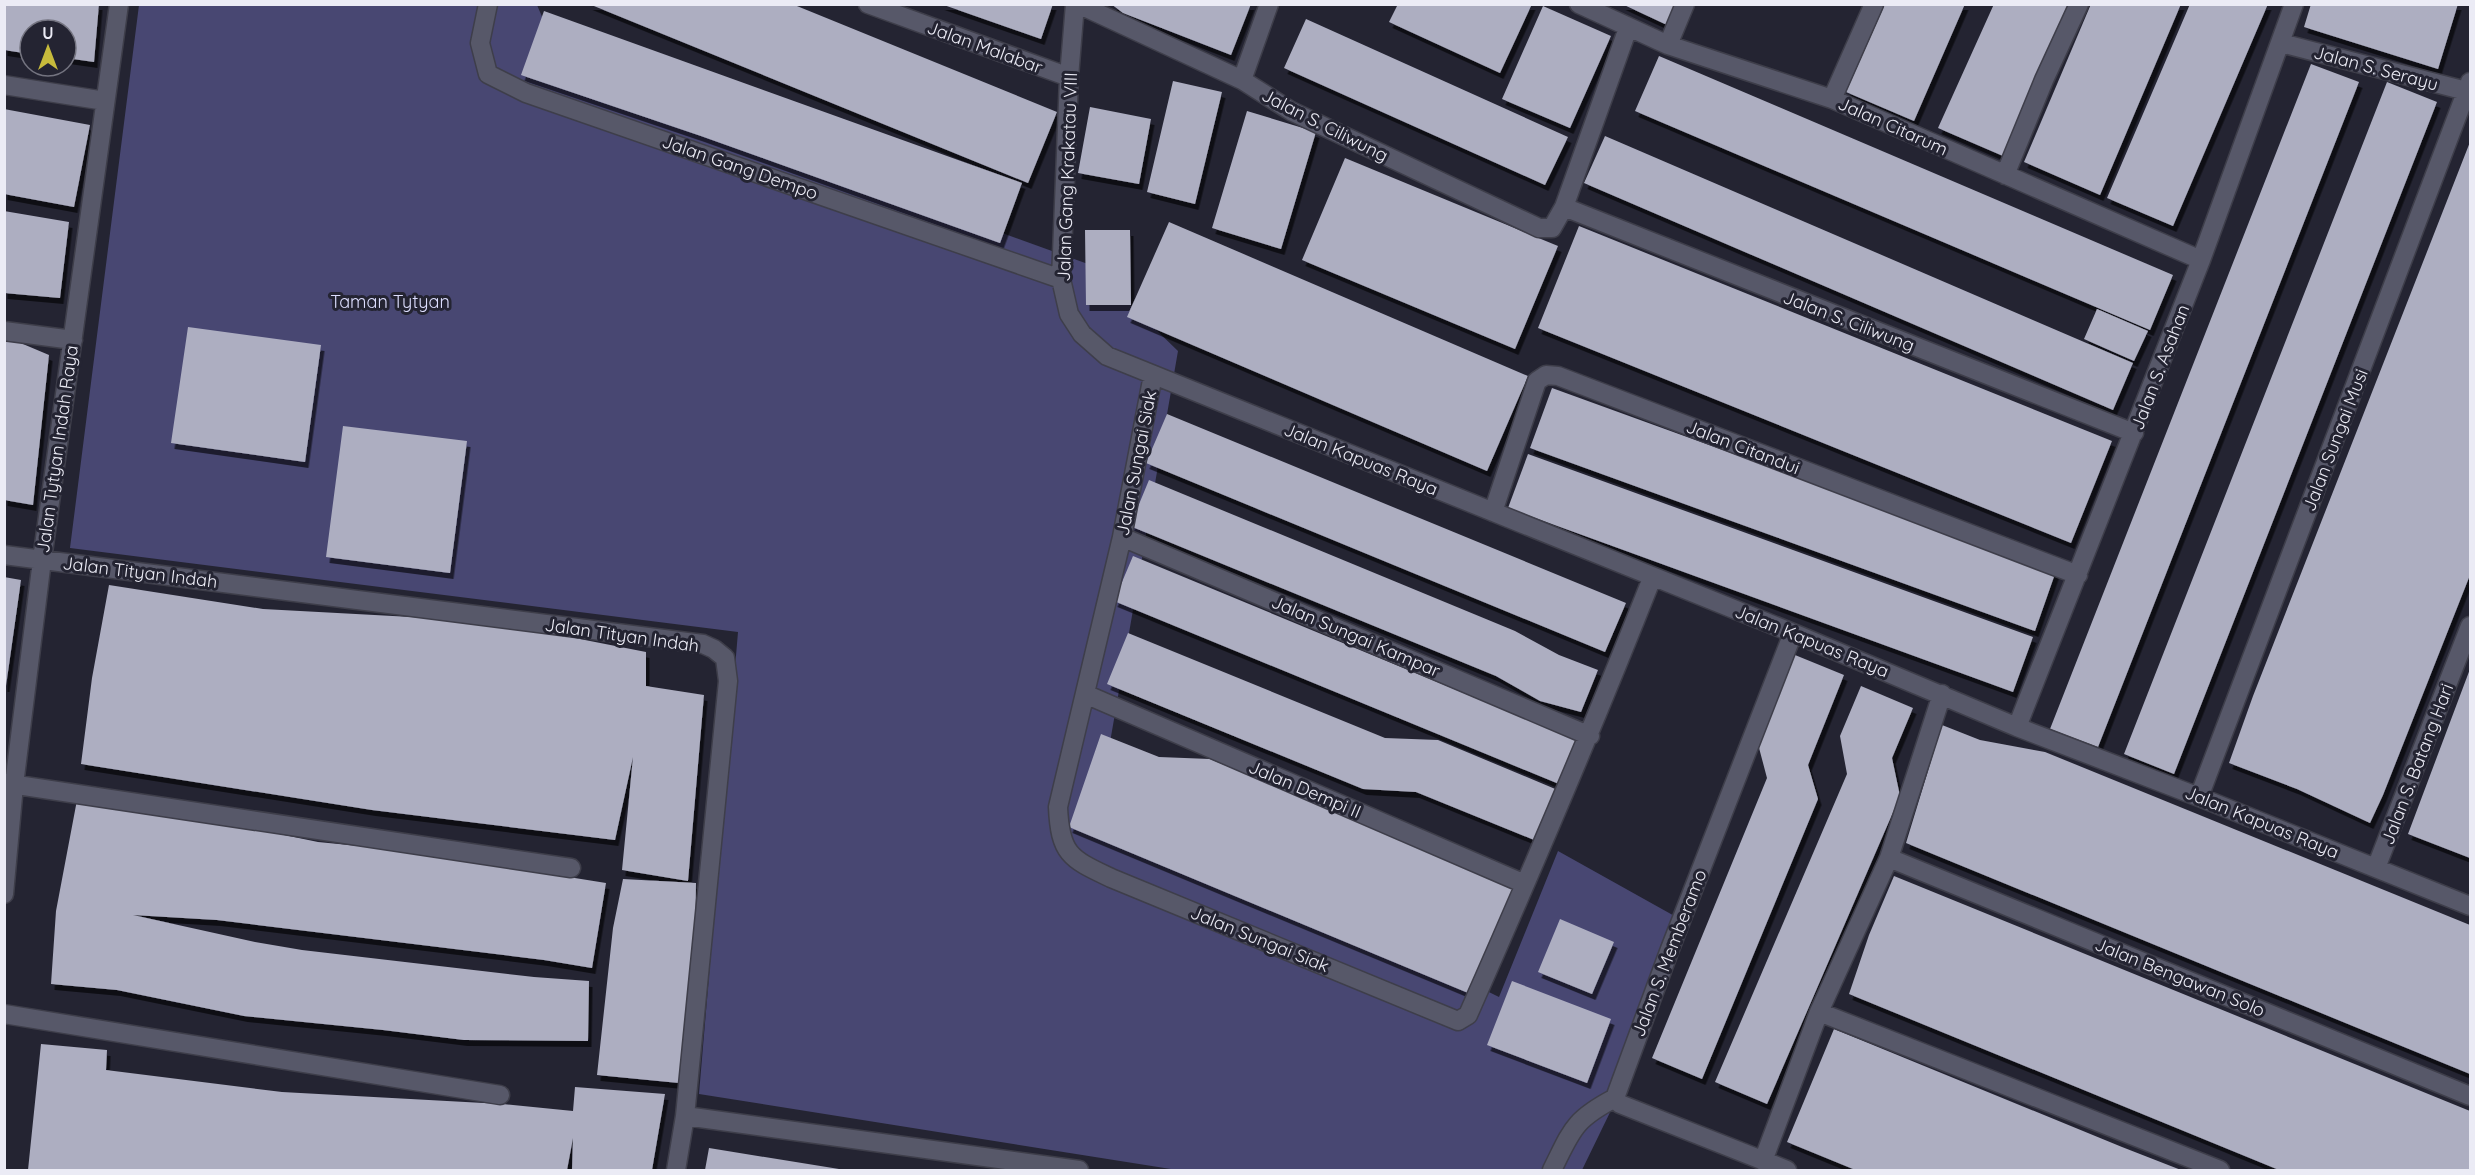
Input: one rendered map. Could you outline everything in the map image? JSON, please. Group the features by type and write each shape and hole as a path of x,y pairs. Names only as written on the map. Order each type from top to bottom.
{"street":[{"name":"Jalan Tytyan Indah Raya","path":"4,894 9,784 119,4"},
{"name":"Jalan Gang Dempo","path":"488,4 480,42 488,74 526,93 1061,279"},
{"name":"Jalan Malabar","path":"868,4 1069,77"},
{"name":"Jalan Gang Krakatau VIII","path":"1077,4 1069,77 1061,279 1069,314 1082,334 1107,356 1153,375"},
{"name":"Jalan S. Ciliwung","path":"1077,4 1242,80 1291,111 1539,228 1552,228 1564,207 1628,28"},
{"path":"1242,80 1269,4"},
{"name":"Jalan Citarum","path":"1579,4 1668,45 1832,99 2201,260"},
{"path":"1668,45 1685,4"},
{"path":"1832,99 1874,4"},
{"path":"2005,175 2044,80 2079,4"},
{"name":"Jalan S. Asahan","path":"2018,727 2201,260 2294,4"},
{"name":"Jalan S. Serayu","path":"2281,43 2470,89"},
{"path":"4,85 105,101"},
{"name":"Jalan Sungai Musi","path":"2199,797 2470,89"},
{"name":"Jalan S. Ciliwung","path":"1564,207 2134,433"},
{"path":"4,331 73,340"},
{"name":"Jalan Kapuas Raya","path":"1153,375 1793,633 2018,727 2470,906"},
{"name":"Jalan Sungai Siak","path":"1153,375 1122,537 1058,807 1062,843 1077,862 1112,878 1458,1021 1468,1015 1590,735 1652,578"},
{"name":"Jalan Citandui","path":"1493,512 1537,381 1546,375 1558,376 2078,575"},
{"name":"Jalan Sungai Kampar","path":"1122,537 1590,735"},
{"name":"Jalan Tityan Indah","path":"4,555 703,644 714,649 724,658 728,681 685,1116 676,1170"},
{"name":"Jalan S. Batang Hari","path":"2376,868 2470,626"},
{"name":"Jalan S. Memberamo","path":"1615,1098 1674,938 1793,633"},
{"name":"Jalan Dempi II","path":"1085,694 1525,884"},
{"path":"1763,1161 1819,1012 1889,858 1942,694"},
{"path":"9,784 571,868"},
{"name":"Jalan Bengawan Solo","path":"1889,858 2470,1096"},
{"path":"1819,1012 2220,1170"},
{"path":"4,1014 500,1095"},
{"path":"1552,1170 1575,1125 1592,1110 1615,1098 1620,1104 1787,1170"},
{"path":"685,1116 1079,1170"}],"green space":[{"name":"Taman Tytyan","path":"139,5 537,5 568,77 1088,264 1178,351 1100,800 1499,997 1558,851 1687,923 1633,1065 1582,1170 1177,1170 699,1094 738,632 70,548"}],"building":[{"path":"4,4 99,4 94,62 78,60 78,18 18,18 18,52 4,50"},
{"path":"589,4 792,4 1057,112 1028,183"},
{"path":"941,4 1053,4 1041,39"},
{"path":"1111,4 1251,4 1231,55 1123,13"},
{"path":"1398,4 1532,4 1500,73 1389,22"},
{"path":"1622,4 1677,4 1667,25"},
{"path":"1885,4 1965,4 1914,121 1846,92"},
{"path":"1994,4 2069,4 2003,156 1938,128"},
{"path":"2091,4 2181,4 2100,195 2024,162"},
{"path":"2190,4 2268,4 2173,226 2107,198"},
{"path":"2311,4 2458,4 2438,69 2304,27"},
{"path":"1543,6 1611,36 1570,128 1502,99"},
{"path":"544,11 1022,183 1000,243 701,136 521,75"},
{"path":"1306,19 1568,137 1545,185 1284,68"},
{"path":"1659,56 2173,275 2150,330 1635,111"},
{"path":"2311,64 2359,82 2098,747 2050,729"},
{"path":"1173,81 1222,92 1195,204 1147,192"},
{"path":"2387,82 2437,102 2174,774 2124,754"},
{"path":"1090,107 1151,119 1139,184 1078,173"},
{"path":"4,109 90,125 74,207 4,194"},
{"path":"1247,111 1316,132 1281,249 1212,228"},
{"path":"1605,136 2133,363 2113,410 1584,183"},
{"path":"2470,142 2470,575 2370,823 2297,789 2229,763 2253,696"},
{"path":"1345,158 1558,246 1515,349 1302,260"},
{"path":"4,211 69,222 60,298 4,293"},
{"path":"1169,222 1528,376 1487,471 1127,317"},
{"path":"1579,226 2112,441 2071,543 1538,328"},
{"path":"1085,230 1130,230 1131,305 1086,305"},
{"path":"2097,309 2148,331 2134,361 2084,339"},
{"path":"188,327 321,345 305,462 171,443"},
{"path":"4,336 49,355 33,505 4,500"},
{"path":"1552,388 2056,571 2035,631 1530,448"},
{"path":"1167,414 1626,603 1605,652 1146,463"},
{"path":"343,426 467,441 450,573 326,557"},
{"path":"1528,454 2033,637 2013,692 1508,508"},
{"path":"1149,480 1515,631 1559,655 1598,670 1581,712 1540,701 1496,676 1130,526"},
{"path":"1133,556 1577,740 1559,784 1114,601"},
{"path":"4,577 21,580 6,686 4,686"},
{"path":"109,585 263,609 430,618 529,629 646,652 646,686 704,695 688,881 622,870 633,757 615,840 372,810 81,764 92,678"},
{"path":"1128,633 1385,738 1438,740 1560,791 1539,842 1416,792 1363,789 1107,684"},
{"path":"1795,655 1844,675 1808,765 1818,799 1702,1079 1652,1058 1767,778 1758,744"},
{"path":"2470,669 2470,858 2408,834"},
{"path":"1861,686 1913,708 1892,758 1900,796 1767,1104 1715,1082 1847,774 1840,736"},
{"path":"1942,725 1980,740 2045,752 2470,925 2470,1074 1906,843"},
{"path":"1101,734 1159,757 1210,759 1518,887 1473,995 1069,827"},
{"path":"77,800 144,814 235,825 318,842 400,850 606,883 592,968 544,960 217,920 133,915 302,950 534,977 589,981 588,1041 464,1040 244,1016 117,990 51,984 56,911"},
{"path":"1894,876 2470,1111 2470,1170 2279,1170 1849,994 1869,935"},
{"path":"623,879 696,883 695,936 679,1083 597,1075 613,928"},
{"path":"1560,919 1614,942 1592,994 1538,972"},
{"path":"1512,981 1611,1019 1587,1083 1487,1045"},
{"path":"1834,1029 2181,1170 1853,1169 1787,1142"},
{"path":"41,1044 107,1050 106,1070 282,1092 502,1104 573,1111 575,1087 665,1094 652,1170 572,1170 573,1138 567,1170 28,1170"},
{"path":"709,1148 839,1169 839,1170 705,1170"}]}
